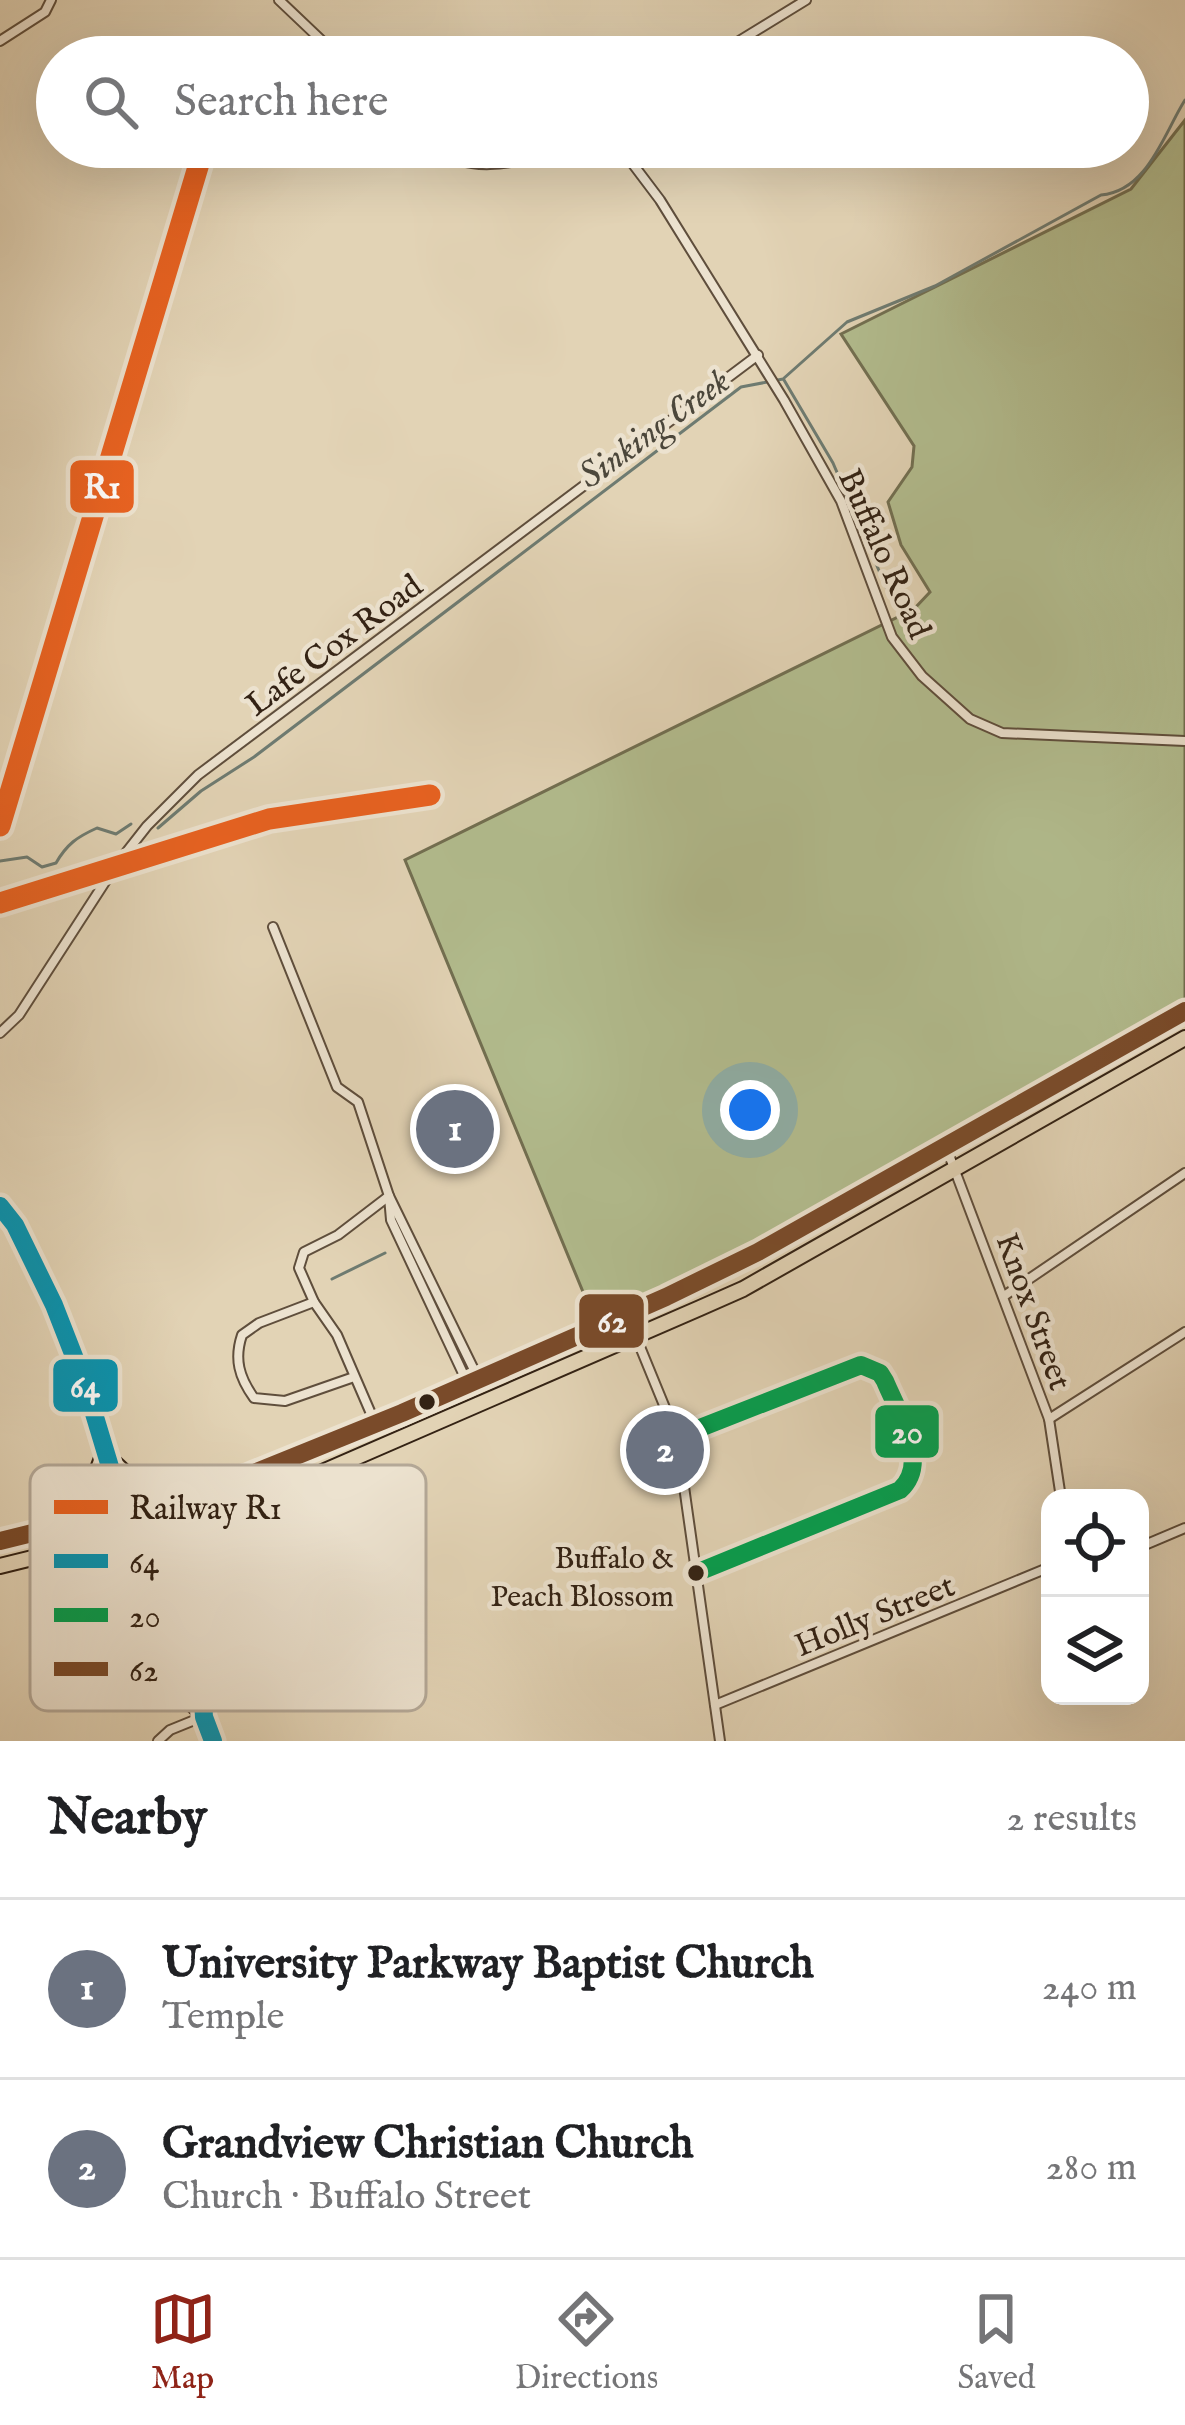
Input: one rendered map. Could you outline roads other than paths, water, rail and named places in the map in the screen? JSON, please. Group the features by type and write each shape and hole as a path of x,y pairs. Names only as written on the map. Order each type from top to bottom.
{"highway":[{"path":"274,1465 732,1267 1185,1011"},
{"path":"339,1465 743,1289 1185,1038"},
{"path":"1134,1040 1144,1061"},
{"path":"788,1235 800,1256"},
{"path":"513,1365 523,1386"},
{"path":"375,1425 384,1447"},
{"path":"99,1465 104,1453 116,1465"},
{"path":"0,1540 30,1533"},
{"path":"0,1566 30,1558"}],"main road":[{"path":"0,1206 15,1225 54,1305 86,1387 108,1465"},
{"path":"197,1711 213,1741"}],"street":[{"path":"0,41 45,11 51,0"},
{"path":"279,0 317,36"},
{"path":"747,36 806,0"},
{"name":"Buffalo Road","path":"639,168 758,355 841,501 892,637 905,658 956,709 988,728 1016,736 1185,741"},
{"name":"Lafe Cox Road","path":"0,1033 19,1015 114,868 147,826 198,775 758,355"},
{"path":"273,927 337,1087 358,1102 389,1196 474,1382"},
{"name":"Knox Street","path":"945,1146 1048,1419 1060,1489"},
{"path":"1004,1296 1185,1173"},
{"path":"375,1425 337,1335 314,1302 299,1268 304,1252 338,1235 389,1196"},
{"path":"314,1302 259,1322 242,1335 237,1361 245,1386 254,1398 285,1401 354,1377"},
{"path":"627,1314 677,1437 721,1741"},
{"path":"1048,1419 1185,1332"},
{"path":"677,1437 861,1365 872,1367 885,1381 915,1457 911,1476 900,1490 696,1573"},
{"path":"1149,1542 1185,1528"},
{"name":"Holly Street","path":"716,1705 1041,1571"},
{"path":"158,1741 170,1730 204,1717"}],"waterway":[{"name":"Sinking Creek","path":"1149,164 1185,100"},
{"name":"Sinking Creek","path":"158,828 741,387 783,379 847,322 935,286 1101,195 1117,191 1146,168"},
{"path":"784,380 833,463 889,594 911,626"},
{"name":"Sinking Creek","path":"0,861 27,857 42,867 56,863 90,831 97,828 116,834 131,824"},
{"path":"332,1279 385,1253"}],"rail line":[{"name":"R1","path":"0,826 198,168"},
{"name":"R1","path":"0,903 269,819 430,795"}],"place":[{"name":"University Parkway Baptist Church","path":"455,1129"},
{"name":"Grandview Christian Church","path":"665,1450"},
{"name":"Buffalo & Peach Blossom","path":"696,1573"}]}
